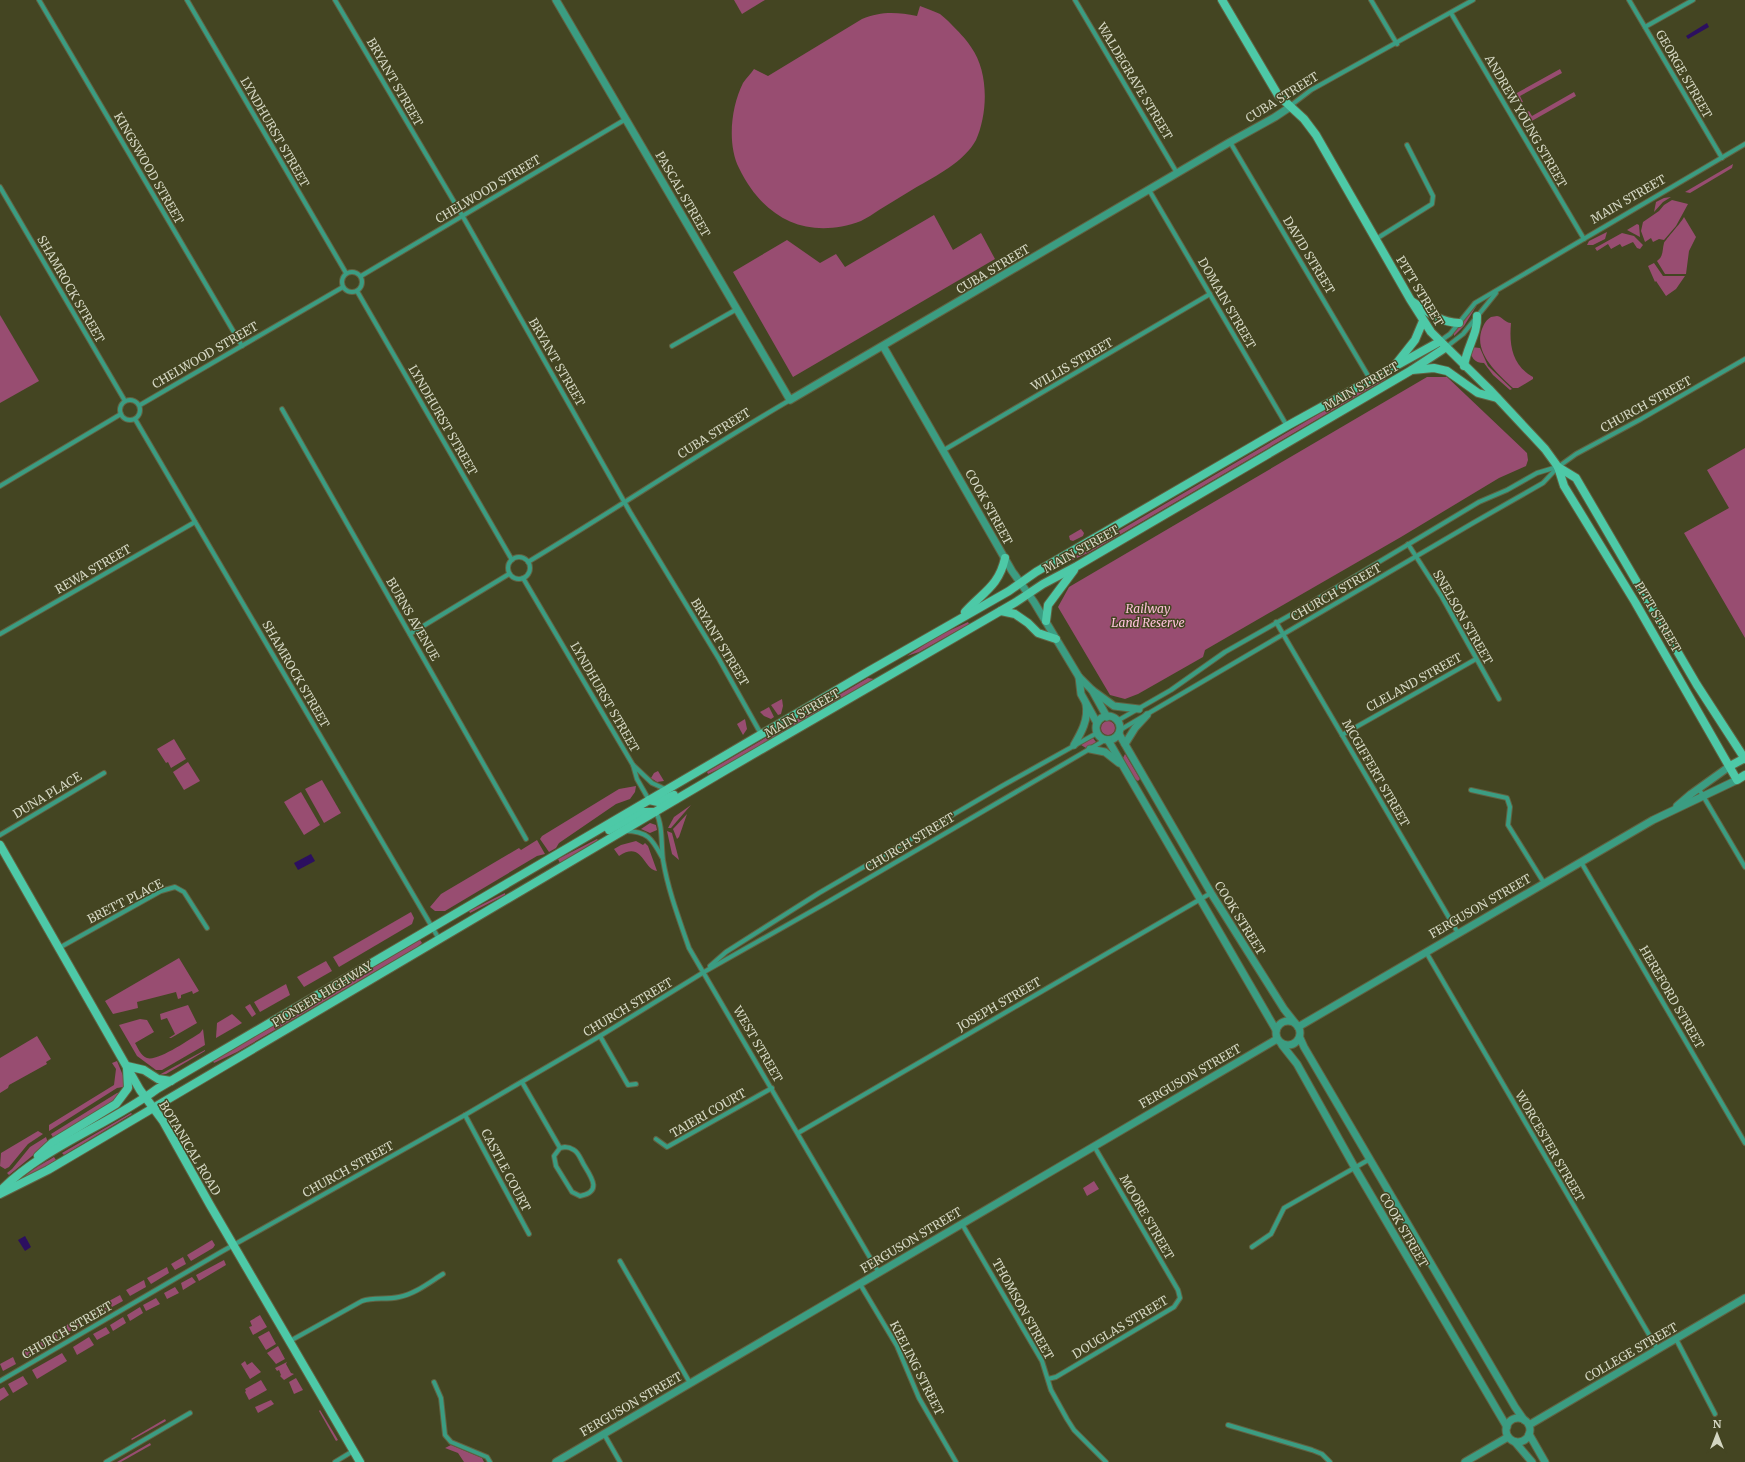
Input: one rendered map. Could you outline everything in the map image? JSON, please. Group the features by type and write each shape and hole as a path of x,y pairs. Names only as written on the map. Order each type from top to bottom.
{"main road":[{"name":"PITT STREET","path":"1222,0 1278,95 1304,119 1316,135 1423,321 1442,345 1497,398 1545,449 1558,467 1564,486 1635,602 1737,780"},
{"path":"1410,299 1435,318 1459,323"},
{"path":"1464,366 1466,353 1478,326 1477,316"},
{"path":"1392,369 1415,340 1423,321"},
{"name":"MAIN STREET","path":"649,800 1009,591 1020,582 1287,426 1370,379 1442,345"},
{"name":"MAIN STREET","path":"656,812 1001,611 1029,594 1042,584 1077,566 1410,371 1442,345"},
{"path":"1410,371 1434,368 1448,371 1473,390 1485,396 1497,398"},
{"name":"PITT STREET","path":"1558,467 1576,478 1697,685 1745,758"},
{"path":"961,618 978,598 994,584 1002,572 1005,558"},
{"path":"1046,621 1048,605 1062,584 1077,566"},
{"path":"1635,602 1645,596"},
{"path":"1001,611 1015,614 1028,622 1038,633 1056,639"},
{"name":"FERGUSON STREET","path":"1730,766 1745,758"},
{"path":"649,800 655,802 662,801 706,777 726,770"},
{"name":"FERGUSON STREET","path":"1737,780 1745,775"},
{"name":"PIONEER HIGHWAY","path":"0,1191 23,1171 55,1149 146,1097 649,800"},
{"path":"583,839 607,831 641,812 656,812"},
{"name":"PIONEER HIGHWAY","path":"0,1194 48,1170 656,812"},
{"name":"BOTANICAL ROAD","path":"0,845 127,1066 163,1121 233,1245 360,1462"},
{"path":"529,871 536,882"},
{"path":"23,1171 49,1146 116,1104 128,1088 127,1066 144,1070 158,1079 171,1081"}],"street":[{"name":"KINGSWOOD STREET","path":"39,0 242,346"},
{"name":"LYNDHURST STREET","path":"187,0 346,273"},
{"name":"BRYANT STREET","path":"336,0 462,216 625,503 719,659 762,734"},
{"name":"PASCAL STREET","path":"556,0 790,400"},
{"name":"WALDEGRAVE STREET","path":"1075,0 1177,173"},
{"path":"1371,0 1397,44"},
{"name":"CUBA STREET","path":"528,562 625,503 719,442 1275,117 1311,90 1397,44 1473,0"},
{"name":"GEORGE STREET","path":"1629,0 1722,158"},
{"path":"1645,27 1693,0"},
{"name":"ANDREW YOUNG STREET","path":"1451,13 1584,239"},
{"name":"CHELWOOD STREET","path":"361,276 626,119"},
{"name":"DAVID STREET","path":"1230,142 1370,379"},
{"name":"MAIN STREET","path":"1442,345 1476,303 1745,144"},
{"path":"1376,239 1432,204 1433,196 1407,145"},
{"name":"SHAMROCK STREET","path":"0,187 125,401"},
{"name":"DOMAIN STREET","path":"1149,190 1287,426"},
{"path":"351,271 356,272 361,276 361,287 357,291 347,291 343,287 341,282 342,277 346,273 351,271"},
{"name":"CHELWOOD STREET","path":"140,405 343,287"},
{"name":"MAIN STREET","path":"1442,345 1463,334 1489,300 1502,287"},
{"name":"LYNDHURST STREET","path":"357,291 512,560"},
{"name":"WILLIS STREET","path":"944,450 1210,294"},
{"path":"672,346 737,309"},
{"name":"COOK STREET","path":"883,346 1005,558 1046,621 1078,677 1092,690 1106,717"},
{"name":"CHURCH STREET","path":"1119,732 1415,556 1543,483 1558,467 1582,451 1745,359"},
{"path":"132,400 140,405 140,415 135,419 127,420 121,414 121,405 125,401 132,400"},
{"name":"BURNS AVENUE","path":"282,409 526,839"},
{"path":"0,486 121,414"},
{"name":"SHAMROCK STREET","path":"135,419 439,939"},
{"name":"CHURCH STREET","path":"1117,721 1182,684 1224,652 1482,500 1507,490 1537,474 1558,467"},
{"name":"REWA STREET","path":"0,634 195,522"},
{"name":"SNELSON STREET","path":"1408,544 1442,597 1499,699"},
{"path":"520,558 528,562 530,568 528,574 523,578 516,579 509,574 509,564 512,560 520,558"},
{"path":"410,634 509,574"},
{"name":"LYNDHURST STREET","path":"523,578 633,765 637,779 649,800"},
{"name":"MCGIFFERT STREET","path":"1276,622 1458,933"},
{"name":"CLELAND STREET","path":"1342,735 1476,659"},
{"name":"COOK STREET","path":"1078,677 1081,694 1098,723"},
{"path":"1092,690 1114,706 1139,709"},
{"path":"1074,745 1083,729 1087,713 1086,703"},
{"path":"1124,744 1135,728 1147,715"},
{"path":"1097,733 1098,723 1100,720 1106,717 1114,718 1117,721"},
{"name":"COOK STREET","path":"1117,721 1119,732 1124,744 1211,893 1284,1009 1296,1025"},
{"path":"1107,740 1114,738 1119,732"},
{"name":"COOK STREET","path":"1097,733 1107,740 1125,769 1199,900 1276,1030"},
{"name":"CHURCH STREET","path":"704,972 726,952 820,892 1097,733"},
{"name":"CHURCH STREET","path":"0,1381 233,1245 522,1082 704,972 1107,740"},
{"path":"1090,749 1105,752 1125,769"},
{"name":"LYNDHURST STREET","path":"633,765 652,783 666,790"},
{"name":"FERGUSON STREET","path":"1676,808 1730,766"},
{"name":"DUNA PLACE","path":"0,835 104,773"},
{"name":"FERGUSON STREET","path":"1296,1025 1676,808 1704,797 1737,780"},
{"path":"1136,789 1148,784"},
{"path":"1699,789 1745,867"},
{"path":"1471,790 1506,798 1510,807 1508,825 1544,883"},
{"name":"WEST STREET","path":"656,812 660,824 663,859 678,916 689,948 879,1273"},
{"path":"1159,829 1170,822"},
{"path":"622,832 637,832 647,836 652,840 663,859"},
{"name":"HEREFORD STREET","path":"1581,862 1745,1143"},
{"name":"BRETT PLACE","path":"60,948 161,891 175,887 184,892 208,928"},
{"name":"JOSEPH STREET","path":"798,1133 1211,893"},
{"name":"WORCESTER STREET","path":"1426,952 1658,1350"},
{"path":"1287,1021 1296,1025 1300,1032 1300,1038 1293,1045 1280,1042 1276,1030 1287,1021"},
{"path":"600,1036 628,1085 636,1084"},
{"name":"COOK STREET","path":"1300,1038 1515,1407 1526,1423"},
{"name":"COOK STREET","path":"1280,1042 1297,1064 1355,1168 1506,1426"},
{"name":"FERGUSON STREET","path":"556,1462 1094,1146 1280,1042"},
{"path":"522,1082 560,1148"},
{"name":"TAIERI COURT","path":"656,1139 667,1147 772,1088"},
{"name":"CASTLE COURT","path":"465,1115 529,1234"},
{"name":"MOORE STREET","path":"1094,1146 1178,1290 1180,1295 1179,1300"},
{"path":"568,1147 578,1154 594,1184 593,1190 590,1194 580,1196 572,1192 554,1160 560,1148 568,1147"},
{"path":"1252,1247 1271,1234 1284,1208 1370,1159"},
{"name":"THOMSON STREET","path":"962,1224 1042,1361 1054,1396 1074,1430 1106,1462"},
{"path":"620,1261 690,1383"},
{"path":"290,1341 362,1301 372,1298 401,1297 413,1292 443,1274"},
{"name":"KEELING STREET","path":"860,1284 897,1346 919,1398 956,1462"},
{"name":"COLLEGE STREET","path":"1526,1423 1658,1350 1745,1298"},
{"name":"DOUGLAS STREET","path":"1048,1380 1056,1377 1174,1307 1179,1300"},
{"path":"1676,1339 1715,1414"},
{"path":"434,1382 442,1398 445,1435 451,1442 487,1457 490,1462"},
{"path":"106,1462 190,1413"},
{"path":"1532,1462 1515,1442 1508,1437 1506,1426 1514,1419 1526,1423 1530,1434 1545,1462"},
{"path":"1228,1425 1312,1450 1322,1454 1330,1462"},
{"path":"604,1434 620,1462"},
{"path":"1515,1442 1522,1442 1530,1434"},
{"path":"1465,1462 1508,1437"},
{"path":"335,1462 354,1451"}],"green space":[{"path":"734,0 765,0 742,14"},
{"path":"920,6 940,14 956,29 971,47 981,68 985,93 983,118 976,140 971,148 949,168 861,221 841,227 823,228 805,226 789,221 774,212 761,200 749,185 735,158 732,137 733,114 744,81 754,69 768,76 869,16 889,13 917,16"},
{"path":"1560,69 1562,73 1520,96 1523,102 1520,103 1515,94"},
{"path":"1574,92 1576,96 1530,122 1525,113 1529,111 1532,116"},
{"path":"1733,164 1732,168 1690,193 1685,192"},
{"path":"1671,197 1663,202 1654,212 1656,202 1664,198"},
{"path":"1672,200 1688,204 1676,226 1664,240 1659,239 1653,242 1651,238 1645,242 1641,231 1643,222"},
{"path":"934,215 953,250 981,233 995,259 793,377 733,272 787,240 820,263 836,254 845,267"},
{"path":"1684,217 1696,237 1689,251 1686,274 1665,274 1657,261 1662,255 1664,243"},
{"path":"1637,224 1639,225 1640,237 1627,230"},
{"path":"1607,232 1605,239 1593,245 1587,245 1589,241"},
{"path":"1622,233 1634,236 1643,245 1640,249 1637,248 1633,242 1622,247 1620,244 1611,249 1608,244 1597,251 1595,248"},
{"path":"1654,263 1663,276 1685,276 1676,289 1666,296 1656,281 1655,282 1648,266"},
{"path":"1477,305 1464,326 1454,336 1454,333"},
{"path":"0,315 39,381 0,403"},
{"path":"1497,316 1511,323 1513,354 1520,367 1533,377 1533,379 1518,388 1513,388 1494,370 1484,355 1481,346 1480,338 1484,324 1491,317"},
{"path":"1471,347 1480,348 1488,366 1512,389 1510,390 1493,375 1484,363 1473,359"},
{"path":"1385,377 1386,379 1090,552 1064,564 1365,387"},
{"name":"Railway Land Reserve","path":"1427,377 1447,377 1527,453 1528,460 1526,466 1499,478 1401,537 1205,650 1203,657 1138,694 1125,699 1110,695 1058,607 1069,587"},
{"path":"1745,448 1745,638 1684,533 1729,508 1707,470"},
{"path":"1081,529 1084,533 1083,536 1073,541 1070,540 1069,536"},
{"path":"968,622 969,624 919,652 907,656 938,636"},
{"path":"868,678 874,679 786,730 784,727"},
{"path":"782,699 783,706 781,714 778,715 771,705"},
{"path":"769,707 774,717 771,719 764,716 760,712"},
{"path":"745,719 747,729 743,735 737,724"},
{"path":"1105,721 1111,721 1115,725 1115,731 1111,735 1105,735 1101,731 1101,725"},
{"path":"781,729 783,732 731,763 708,774 707,772"},
{"path":"1093,738 1096,742 1086,748 1081,745"},
{"path":"174,739 186,759 171,768 157,749"},
{"path":"1125,754 1140,779 1138,781 1135,779 1123,758"},
{"path":"188,762 200,781 184,790 173,772"},
{"path":"658,771 664,781 657,782 651,778 654,773"},
{"path":"322,780 341,813 324,823 305,789"},
{"path":"636,786 635,792 630,799 616,804 559,843 556,848 549,852 540,839 542,836 619,789"},
{"path":"301,792 320,825 304,835 284,802"},
{"path":"691,805 671,828 668,828 674,817"},
{"path":"687,814 679,837 677,839 673,829"},
{"path":"650,823 656,825 657,830 650,833 641,829"},
{"path":"667,831 672,833 679,860 672,854"},
{"path":"597,839 598,840 560,863 558,859"},
{"path":"537,840 545,854 537,856 445,911 435,911 430,907 441,894 519,848 521,850"},
{"path":"636,841 643,845 645,843 648,846 657,871 652,869 638,853 633,851 619,856 614,849 621,845"},
{"path":"505,893 505,895 470,913 469,911"},
{"path":"411,912 414,918 412,924 339,967 333,957"},
{"path":"420,940 422,943 417,947 237,1052 214,1063 213,1061"},
{"path":"179,958 199,991 193,994 192,991 181,995 181,998 178,999 176,992 137,1002 138,1008 113,1014 105,1001"},
{"path":"326,961 332,971 304,987 297,977"},
{"path":"286,984 290,995 260,1012 254,1002"},
{"path":"250,1004 256,1014 252,1017 245,1007"},
{"path":"188,1005 197,1023 169,1038 175,1034 167,1018 161,1020 160,1014"},
{"path":"232,1014 242,1023 216,1038 217,1023"},
{"path":"140,1019 147,1020 154,1032 135,1043 141,1054 147,1058 158,1057 166,1053 200,1033 203,1029 205,1045 162,1070 156,1070 137,1056 119,1025"},
{"path":"37,1036 51,1059 46,1062 47,1064 9,1085 8,1088 0,1093 0,1058"},
{"path":"205,1050 166,1074 159,1075"},
{"path":"117,1061 124,1078 123,1087 117,1088 49,1131 49,1125 114,1085 116,1069 112,1063"},
{"path":"121,1092 113,1103 54,1139 51,1134 117,1093"},
{"path":"131,1113 132,1114 64,1155 62,1153"},
{"path":"38,1131 43,1134 28,1144 9,1167 5,1169 0,1166 1,1153"},
{"path":"46,1137 48,1143 9,1175 7,1173 30,1147"},
{"path":"54,1157 56,1160 22,1181 31,1171"},
{"path":"1094,1181 1099,1189 1087,1196 1083,1188"},
{"path":"212,1240 215,1245 213,1248 191,1261 187,1255"},
{"path":"183,1257 186,1264 175,1270 171,1264"},
{"path":"224,1260 226,1265 199,1281 196,1275"},
{"path":"167,1267 169,1273 151,1284 147,1278"},
{"path":"192,1277 196,1282 183,1290 181,1283"},
{"path":"144,1280 146,1287 130,1296 126,1290"},
{"path":"175,1287 179,1293 167,1299 164,1293"},
{"path":"120,1295 123,1301 112,1307 109,1301"},
{"path":"156,1298 160,1304 146,1311 143,1305"},
{"path":"105,1303 108,1309 91,1319 88,1313"},
{"path":"140,1307 143,1313 130,1321 127,1315"},
{"path":"260,1315 267,1327 253,1335 249,1327 252,1326 250,1321"},
{"path":"123,1317 126,1323 113,1331 110,1325"},
{"path":"79,1318 82,1324 62,1336 58,1330"},
{"path":"106,1327 110,1333 97,1340 93,1334"},
{"path":"269,1331 276,1344 266,1350 258,1337"},
{"path":"55,1332 58,1339 43,1347 39,1342"},
{"path":"89,1337 94,1345 77,1355 73,1347"},
{"path":"35,1344 38,1351 25,1358 21,1352"},
{"path":"278,1346 285,1359 276,1364 267,1353"},
{"path":"62,1353 67,1361 37,1379 32,1370"},
{"path":"13,1357 16,1364 3,1371 0,1364"},
{"path":"245,1361 247,1365 252,1362 261,1372 250,1379 241,1364"},
{"path":"287,1362 286,1364 291,1373 294,1374 284,1380 280,1376 279,1370 277,1371 275,1368"},
{"path":"23,1376 28,1384 13,1393 8,1384"},
{"path":"296,1378 303,1390 294,1394 289,1382"},
{"path":"261,1380 267,1390 249,1400 245,1389"},
{"path":"4,1387 9,1395 0,1401 0,1389"},
{"path":"271,1400 274,1404 258,1413 255,1407"},
{"path":"320,1410 338,1440 336,1441 319,1411"},
{"path":"165,1419 166,1421 132,1440 131,1439"},
{"path":"150,1443 151,1445 121,1462 117,1462"},
{"path":"451,1445 482,1458 484,1462 464,1462 458,1453 445,1448"}],"shaded area":[{"path":"1707,23 1709,27 1688,39 1686,36"},
{"path":"311,854 315,861 298,870 294,863"},
{"path":"25,1236 31,1247 25,1251 18,1240"}]}
